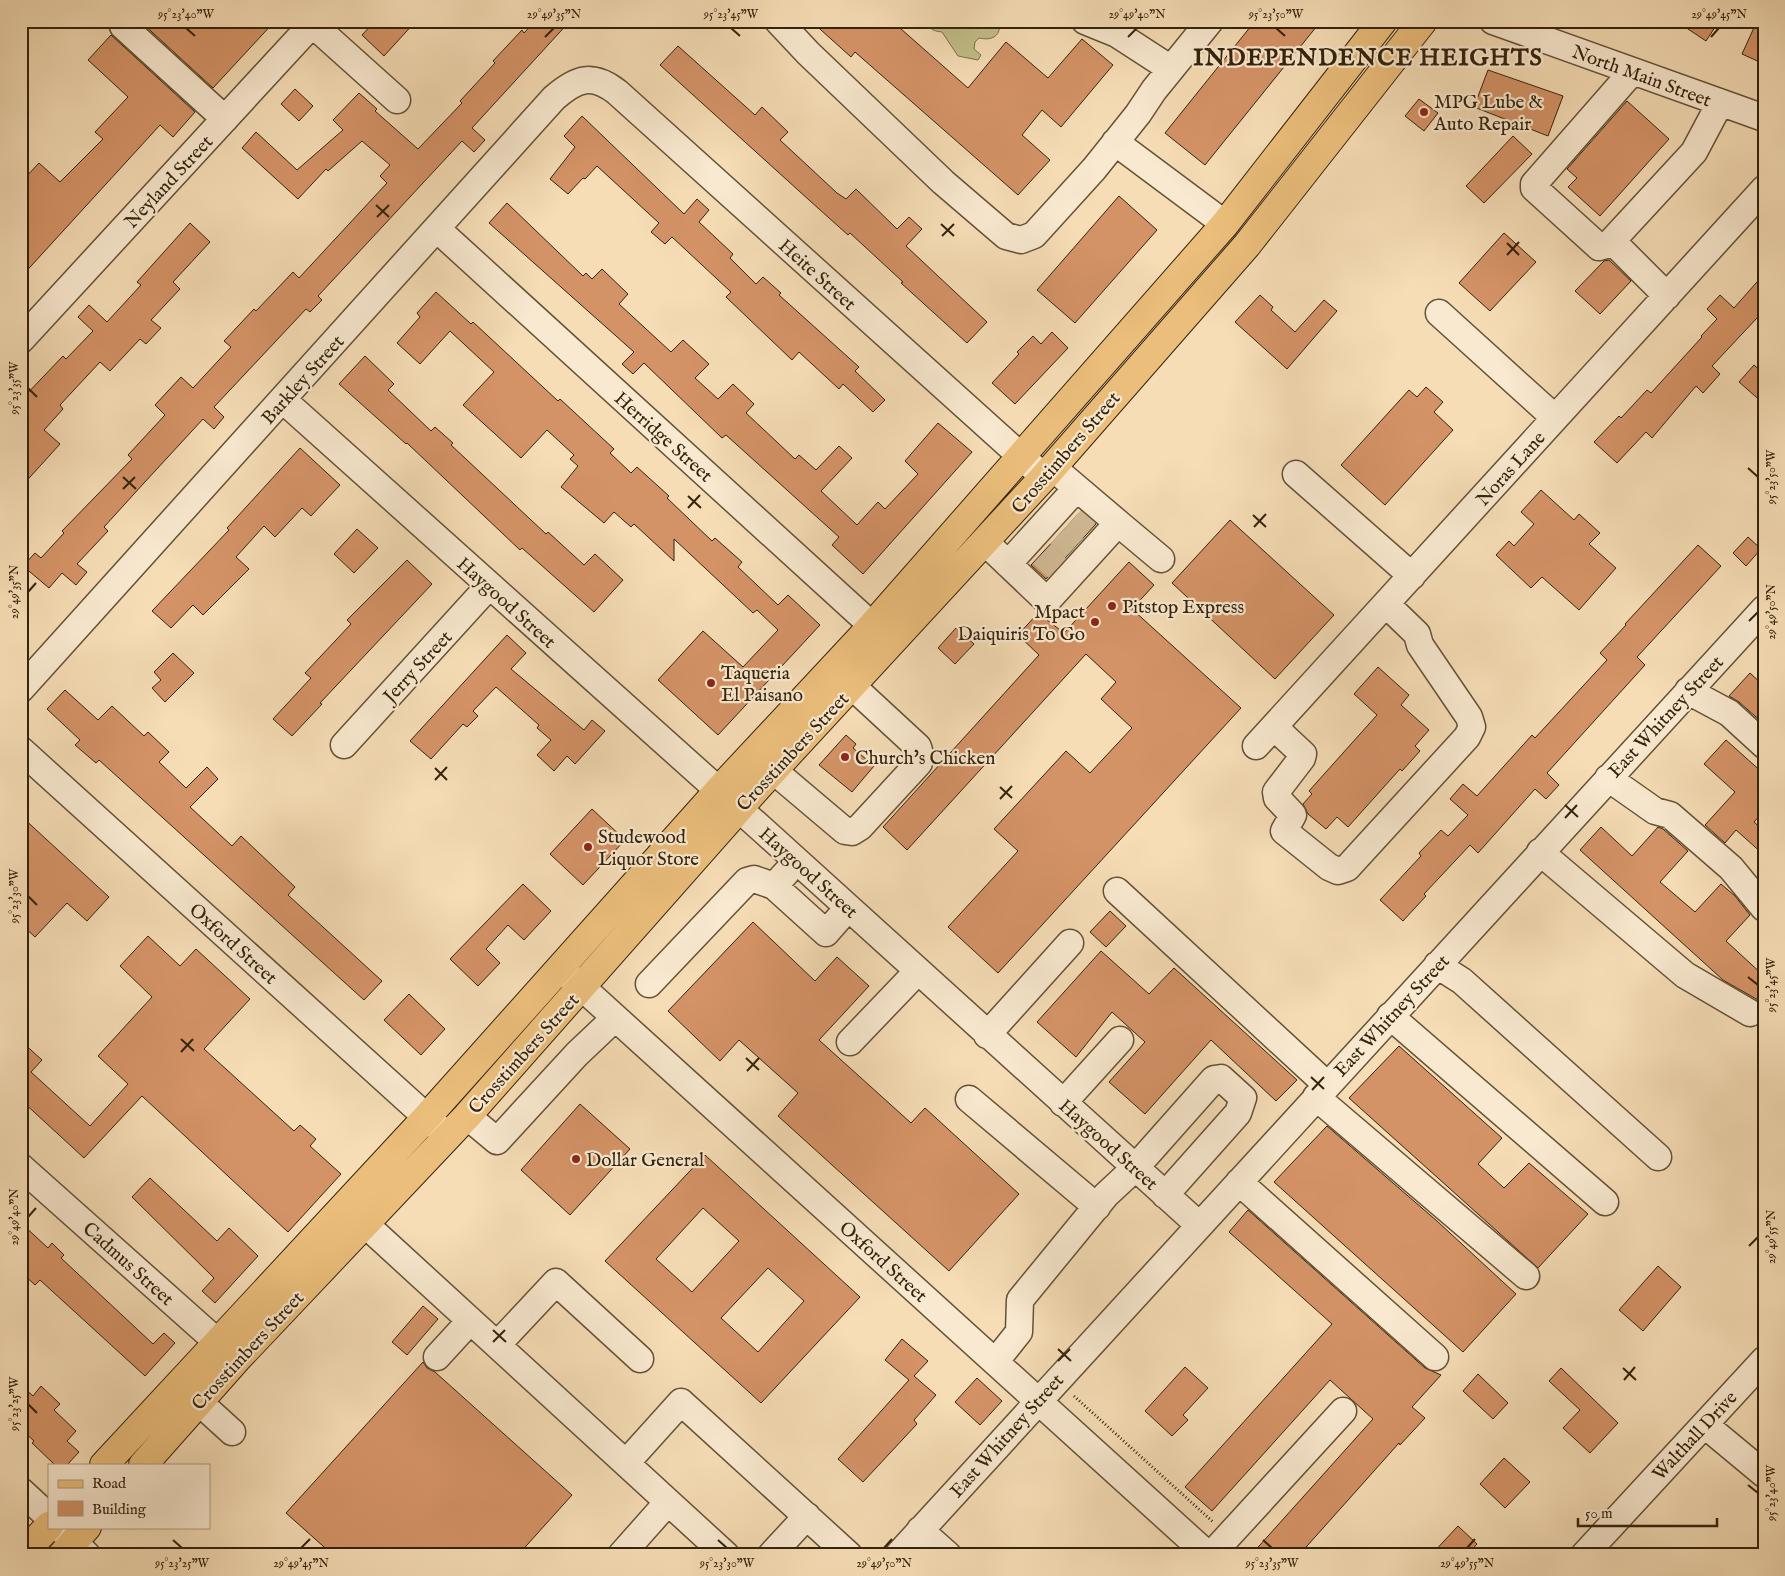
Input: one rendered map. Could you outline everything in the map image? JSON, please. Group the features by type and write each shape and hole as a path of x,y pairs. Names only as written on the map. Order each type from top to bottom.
{"main road":[{"name":"Crosstimbers Street","path":"144,1464 237,1359 467,1116 739,809 852,686 882,635 1021,456 1225,224 1383,21"},
{"name":"Crosstimbers Street","path":"105,1464 216,1342 426,1118 718,790 882,635 984,542 1048,472 1246,244 1423,21"},
{"path":"1225,224 1246,244"},
{"path":"22,1555 48,1527"}],"street":[{"path":"778,21 808,53 943,182 1010,238 1021,240 1034,235 1116,142 1210,21"},
{"path":"1085,21 1117,34 1171,70"},
{"name":"North Main Street","path":"1493,21 1764,118"},
{"path":"312,22 397,100"},
{"name":"Neyland Street","path":"21,340 312,22"},
{"path":"123,26 225,119"},
{"path":"1632,72 1534,184 1534,188 1599,247 1612,241 1694,152 1720,103"},
{"name":"Barkley Street","path":"21,690 554,98 571,83 588,80"},
{"name":"Heite Street","path":"588,80 604,82 617,92 1021,456 1048,472 1074,528 1118,522 1160,560"},
{"path":"1116,142 1225,224"},
{"name":"Noras Lane","path":"1256,746 1764,189"},
{"name":"Herridge Street","path":"437,229 882,635"},
{"path":"1612,241 1667,296"},
{"path":"1439,313 1555,418"},
{"name":"Haygood Street","path":"283,400 1199,1225"},
{"path":"1296,474 1412,576"},
{"path":"984,542 1047,601 1049,560 1074,528 1118,522"},
{"path":"1008,564 1049,560 1074,528"},
{"name":"Jerry Street","path":"344,745 489,586"},
{"path":"1274,727 1303,754 1302,758 1276,792 1277,798 1293,815 1284,831 1329,867 1338,871 1347,868 1467,737 1472,728 1469,717 1420,645 1417,634 1386,604"},
{"name":"East Whitney Street","path":"898,1555 1688,690 1758,625"},
{"path":"774,771 845,831 852,832 860,827 919,763 920,754 918,746 852,686"},
{"path":"1688,690 1729,713 1764,746"},
{"name":"Oxford Street","path":"21,750 448,1136"},
{"path":"1608,778 1655,811 1670,815 1731,868 1764,908"},
{"path":"1540,852 1684,975 1750,1013"},
{"path":"774,886 797,861"},
{"path":"649,984 747,881 754,879 774,886 826,933 848,908"},
{"path":"1117,891 1321,1091 1526,1276"},
{"path":"987,1035 1070,943"},
{"path":"1437,965 1462,981 1658,1157"},
{"name":"Oxford Street","path":"561,968 995,1362 1216,1549"},
{"path":"850,1042 917,972"},
{"path":"1390,1016 1605,1202"},
{"path":"467,1116 497,1141 577,1054 614,1018"},
{"path":"1063,1103 1120,1040"},
{"path":"995,1362 1019,1332 1020,1300 1097,1207 1135,1168 1214,1079 1221,1078 1243,1098 1238,1113 1165,1195"},
{"path":"968,1099 1097,1207"},
{"name":"Cadmus Street","path":"21,1167 237,1359"},
{"path":"1239,1182 1435,1357"},
{"path":"365,1224 726,1555"},
{"path":"497,1345 556,1282 640,1359"},
{"path":"437,1357 470,1321"},
{"name":"Walthall Drive","path":"1584,1555 1764,1360"},
{"path":"199,1402 232,1432"},
{"path":"626,1463 681,1402 849,1555"},
{"path":"1216,1549 1343,1411"},
{"path":"1705,1425 1764,1474"},
{"path":"21,1491 48,1516"},
{"path":"621,1555 668,1502"},
{"path":"771,1555 807,1516"},
{"path":"920,1530 948,1555"}],"path":[{"path":"1074,1396 1216,1549"}],"shaded area":[{"path":"927,21 953,21 972,25 974,21 999,21 1000,26 997,34 992,38 979,38 975,42 974,49 981,55 978,60 958,56 942,32 932,30"}],"building":[{"path":"140,21 275,21 213,88"},
{"path":"375,21 416,21 384,56 362,35"},
{"path":"535,21 570,21 472,128 485,140 474,152 462,141 318,296 322,300 310,312 306,309 214,407 224,417 214,429 203,419 144,483 104,527 108,531 77,564 87,572 76,585 62,573 49,588 23,566 35,553 41,558 64,533 62,531 132,459 128,455 165,415 155,405 181,377 193,388 231,347 224,341 254,309 256,311 293,272 299,278 387,183 380,176 390,165 362,141 328,171 326,169 298,199 242,148 256,132 297,170 343,130 333,120 359,93 377,109 375,111 418,149 462,103 460,101 495,63 493,61 522,30 524,33"},
{"path":"811,21 892,21 968,88 1006,42 1048,78 1082,39 1113,65 1061,127 1042,110 1022,135 1050,160 1018,195 855,52 851,57"},
{"path":"1255,21 1321,21 1205,165 1165,133"},
{"path":"1676,21 1719,21 1706,41"},
{"path":"1757,21 1764,21 1764,64 1742,54"},
{"path":"111,35 195,112 173,137 160,125 21,277 21,182 39,163 60,182 103,139 95,132 128,97 88,60"},
{"path":"678,46 755,115 762,107 788,132 780,140 837,193 846,199 856,189 897,229 909,217 922,229 906,246 987,322 967,343 850,233 848,235 660,65"},
{"path":"1488,70 1563,96 1548,136 1474,107"},
{"path":"295,89 313,106 299,121 281,104"},
{"name":"MPG Lube & Auto Repair","path":"1419,99 1438,113 1424,131 1405,116"},
{"path":"1627,101 1669,139 1600,216 1568,187 1577,178 1567,169"},
{"path":"582,116 684,214 697,199 709,210 699,222 733,254 730,258 756,284 763,277 781,293 779,295 859,367 855,371 885,400 873,412 843,384 839,389 799,352 792,360 726,297 731,292 672,237 665,244 651,232 659,223 597,166 568,194 550,179 575,147 564,136"},
{"path":"1513,136 1532,154 1484,203 1466,186"},
{"path":"1119,196 1157,230 1075,323 1037,290"},
{"path":"507,203 583,276 586,273 592,279 602,269 628,294 619,304 671,352 683,340 709,364 695,378 718,399 733,384 754,404 746,413 795,459 799,455 816,470 839,446 852,458 821,491 857,525 878,502 885,509 918,474 905,461 938,423 972,452 863,574 832,545 839,537 726,435 722,438 644,363 633,374 622,364 634,352 489,223"},
{"path":"190,223 210,242 173,282 180,289 151,320 161,328 146,344 140,339 110,371 100,362 60,405 63,409 44,430 60,444 21,487 21,400 63,356 66,359 93,331 78,317 89,305 107,322 141,285 137,282"},
{"path":"1504,233 1536,262 1490,311 1459,283"},
{"path":"1609,260 1631,281 1600,314 1575,291 1604,261"},
{"path":"1764,274 1764,325 1757,318 1712,366 1720,374 1703,393 1696,386 1652,438 1646,432 1617,463 1594,442 1619,416 1621,418 1647,390 1651,393 1702,337 1717,319 1707,309 1720,295 1734,308"},
{"path":"436,292 471,324 473,322 558,401 560,399 614,449 610,453 631,473 637,467 669,496 667,498 712,541 715,538 742,562 738,567 778,605 788,595 820,625 718,735 658,680 703,631 743,667 778,630 757,610 753,613 674,539 674,561 634,524 631,527 614,512 604,523 561,487 578,466 570,459 574,455 547,430 521,458 463,405 494,372 450,331 420,364 397,343 420,317 417,313"},
{"path":"1260,295 1273,307 1271,310 1295,332 1324,300 1337,311 1287,369 1235,322"},
{"path":"1052,332 1068,348 1015,404 992,383 1019,354 1017,352 1033,336 1041,344"},
{"path":"365,356 394,384 388,390 431,431 435,427 453,443 451,445 546,534 548,532 584,565 595,554 623,580 594,612 522,548 520,550 407,443 339,384"},
{"path":"1754,365 1764,374 1764,404 1739,382"},
{"path":"1426,387 1443,402 1434,412 1453,430 1385,505 1341,465 1409,390 1417,397"},
{"path":"300,448 340,485 311,516 302,508 275,537 264,526 236,557 249,569 203,615 193,605 171,628 152,611 229,530 227,528"},
{"path":"1541,490 1574,520 1579,514 1600,533 1589,544 1616,568 1579,610 1542,577 1531,588 1496,555 1509,541 1514,546 1534,524 1521,512"},
{"path":"1081,511 1096,524 1046,579 1031,565"},
{"path":"1230,520 1334,615 1275,679 1172,583"},
{"path":"357,529 378,548 354,573 334,554"},
{"path":"1748,537 1761,549 1746,566 1733,553"},
{"path":"1698,545 1721,566 1637,657 1645,665 1547,773 1559,785 1546,799 1535,789 1478,853 1470,845 1424,894 1426,896 1403,921 1380,900 1421,856 1419,853 1441,830 1448,836 1468,815 1450,799 1463,784 1477,796 1532,735 1535,738 1607,660 1600,653"},
{"path":"407,560 432,584 320,703 322,704 292,736 273,719 311,678 305,673 351,624 347,620"},
{"path":"1129,562 1154,585 1132,609 1241,708 998,973 948,927 1018,851 994,829 1066,751 1090,773 1132,728 1101,699 1116,682 1086,654 907,850 883,827 1039,655 1018,635 1038,613 1064,633"},
{"path":"956,628 974,644 955,664 938,648"},
{"path":"507,635 526,653 511,669 584,730 592,720 605,731 575,764 567,756 554,771 537,755 551,740 537,728 539,725 496,687 473,711 478,716 467,727 463,724 431,759 410,741"},
{"path":"173,653 194,673 165,702 152,688 161,680 154,672"},
{"path":"1378,667 1409,695 1401,705 1429,730 1415,746 1420,751 1402,771 1400,769 1348,827 1337,817 1326,829 1308,814 1303,804 1312,794 1309,791 1377,715 1354,694"},
{"path":"1750,673 1764,686 1764,724 1739,702 1729,696"},
{"path":"65,690 98,720 112,706 144,736 148,732 169,752 159,762 186,788 207,767 218,779 190,807 232,846 241,836 295,887 288,895 382,981 364,1000 99,760 96,763 75,745 80,740 47,709"},
{"name":"Church's Chicken","path":"846,735 856,744 853,748 874,766 852,792 819,765"},
{"path":"1726,740 1764,774 1764,811 1754,822 1764,831 1764,855 1736,830 1725,843 1705,825 1735,792 1704,764"},
{"name":"Studewood Liquor Store","path":"592,809 625,840 583,885 550,854"},
{"path":"21,816 109,897 87,921 67,903 35,937 21,924"},
{"path":"1601,827 1632,856 1658,827 1663,829 1688,851 1660,882 1695,912 1721,884 1735,896 1750,915 1726,941 1764,976 1764,1008 1758,1000 1723,980 1580,850"},
{"path":"523,884 551,911 524,940 508,925 486,949 500,963 478,986 450,959"},
{"path":"1110,911 1126,926 1106,947 1090,932"},
{"path":"753,922 815,981 837,957 869,986 819,1040 911,1123 925,1108 1019,1194 949,1271 778,1116 798,1093 739,1040 720,1061 668,1011"},
{"path":"148,936 180,966 196,949 250,999 204,1049 294,1131 300,1125 316,1139 310,1146 341,1174 288,1232 142,1096 84,1158 21,1100 21,1041 42,1060 31,1072 90,1126 128,1084 98,1056 152,997 120,966"},
{"path":"1101,951 1149,994 1174,968 1297,1080 1276,1101 1211,1040 1145,1114 1109,1082 1145,1042 1112,1012 1076,1057 1037,1022"},
{"path":"409,994 445,1029 421,1055 384,1020"},
{"path":"1399,1046 1502,1138 1478,1164 1504,1188 1529,1163 1588,1214 1538,1268 1349,1098"},
{"name":"Dollar General","path":"580,1104 630,1149 570,1215 521,1170"},
{"path":"1327,1126 1437,1221 1516,1294 1463,1352 1274,1182"},
{"path":"705,1155 860,1297 761,1403 605,1261","holes":["703,1208 739,1241 692,1292 656,1259","768,1268 804,1301 758,1352 721,1318"]},
{"path":"150,1178 217,1241 229,1228 258,1256 215,1303 202,1291 214,1278 132,1197"},
{"path":"1248,1210 1425,1368 1441,1375 1412,1407 1425,1418 1400,1445 1399,1443 1299,1555 1251,1555 1373,1419 1330,1380 1212,1511 1185,1487 1332,1324 1229,1232"},
{"path":"21,1223 48,1248 52,1243 64,1255 61,1258 153,1344 164,1333 175,1343 145,1376 40,1280 35,1285 21,1272"},
{"path":"1658,1266 1681,1287 1643,1331 1619,1310"},
{"path":"423,1306 438,1319 407,1355 392,1342"},
{"path":"902,1339 928,1361 914,1376 936,1395 914,1420 917,1424 863,1482 838,1459 909,1380 885,1360"},
{"path":"423,1362 427,1368 435,1372 572,1495 518,1555 333,1555 286,1513"},
{"path":"1185,1367 1208,1388 1183,1415 1188,1420 1172,1436 1145,1411"},
{"path":"1561,1368 1618,1423 1590,1453 1563,1428 1580,1410 1549,1381"},
{"path":"1478,1374 1508,1403 1493,1419 1463,1391"},
{"path":"977,1378 1002,1401 980,1425 955,1402"},
{"path":"21,1385 33,1396 41,1386 60,1404 54,1410 76,1431 67,1441 79,1452 68,1464 54,1464 32,1443 34,1441 21,1429"},
{"path":"1504,1458 1530,1482 1505,1508 1480,1484"},
{"path":"1458,1526 1477,1544 1467,1555 1431,1555"}],"tunnel":[{"path":"1073,519 1088,532"},
{"path":"1059,534 1074,548"},
{"path":"1042,554 1057,568"}],"place":[{"name":"MPG Lube & Auto Repair","path":"1424,112"},
{"name":"Pitstop Express","path":"1112,606"},
{"name":"Mpact Daiquiris To Go","path":"1095,622"},
{"name":"Taqueria El Paisano","path":"711,683"},
{"name":"Church's Chicken","path":"845,757"},
{"name":"Studewood Liquor Store","path":"588,847"},
{"name":"Dollar General","path":"576,1159"}],"district":[{"name":"INDEPENDENCE HEIGHTS","path":"1368,57"}]}
